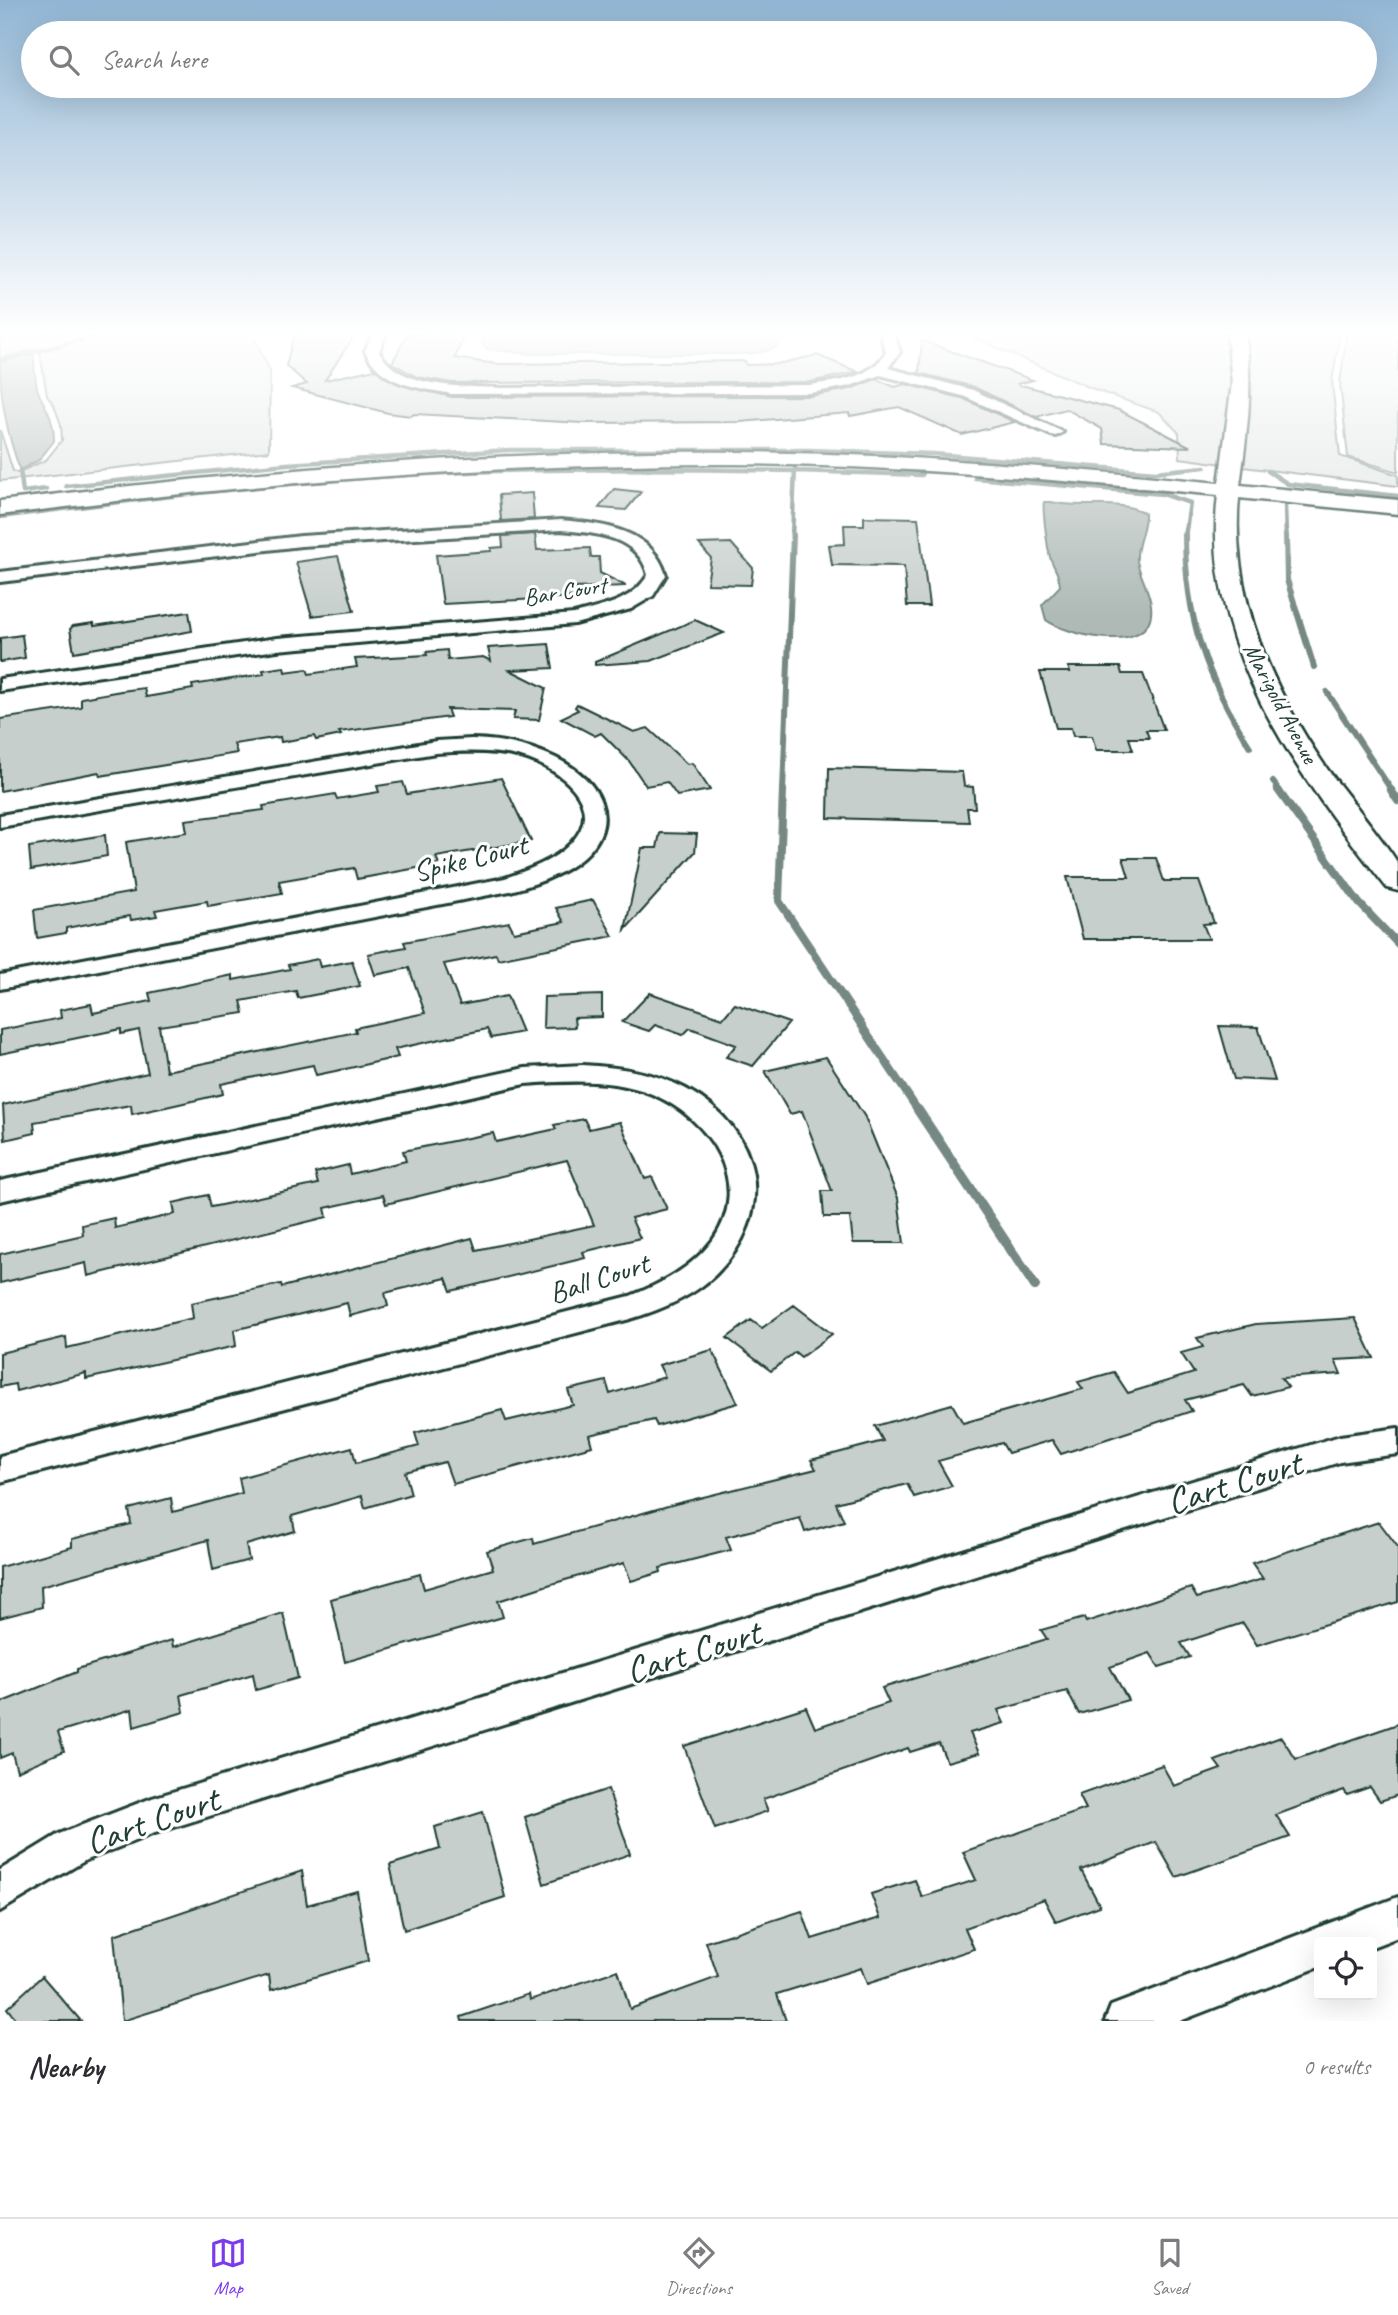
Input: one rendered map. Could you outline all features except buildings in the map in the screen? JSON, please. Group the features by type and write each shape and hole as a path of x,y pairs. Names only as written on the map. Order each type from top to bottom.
{"street":[{"path":"1045,427 1056,432"},
{"name":"Marigold Avenue","path":"1236,427 1226,534 1228,565 1245,635 1260,674 1313,766 1398,882"},
{"path":"0,508 313,473 579,459 738,458 889,462 1034,471 1398,507"},
{"name":"Bar Court","path":"0,577 301,541 561,525 599,530 630,541 653,559 657,575 647,592 625,605 575,619 277,644 0,685"},
{"name":"Spike Court","path":"0,821 436,747 469,745 517,750 557,764 584,785 595,811 591,829 576,850 538,873 510,884 0,982"},
{"name":"Ball Court","path":"0,1191 524,1076 560,1073 629,1079 668,1091 694,1105 722,1131 732,1146 740,1171 742,1196 732,1232 705,1267 658,1297 630,1308 0,1469"},
{"name":"Cart Court","path":"0,1892 73,1847 152,1816 1340,1449 1398,1441"},
{"path":"1345,1937 1398,1917"},
{"path":"1126,2021 1314,1949"}],"shaded area":[{"path":"8,427 53,427 54,441 39,460 20,470"},
{"path":"61,427 269,427 269,451 0,481 0,430 13,471 17,473 46,460 62,440"},
{"path":"1174,427 1228,427 1224,464 1180,458 1179,433"},
{"path":"1246,427 1337,427 1340,456 1398,475 1398,486 1243,467"},
{"path":"1345,427 1398,427 1398,472 1348,457"},
{"path":"1044,502 1123,506 1145,513 1137,561 1151,604 1151,612 1143,629 1118,638 1101,638 1069,631 1046,620 1042,605 1060,586 1050,556 1045,521"}],"waterway":[{"path":"66,486 287,464 510,450 808,450 934,454 1155,472 1205,467"},
{"path":"20,470 23,492 46,489"},
{"path":"0,517 279,485 391,476 566,470 795,471"},
{"path":"792,537 795,471"},
{"path":"795,471 922,475"},
{"path":"1268,471 1288,484 1398,496"},
{"path":"975,478 1163,494 1190,503 1185,537"},
{"path":"1285,505 1286,537"},
{"path":"783,791 793,535"},
{"path":"1286,535 1287,580 1314,667"},
{"path":"1185,537 1189,593 1201,646 1221,696 1250,747"},
{"path":"1327,692 1392,791"},
{"path":"1273,782 1280,791"},
{"path":"783,790 779,901 919,1112"},
{"path":"1278,790 1359,903 1398,944"},
{"path":"1391,790 1398,801"},
{"path":"918,1110 1035,1286"}]}
